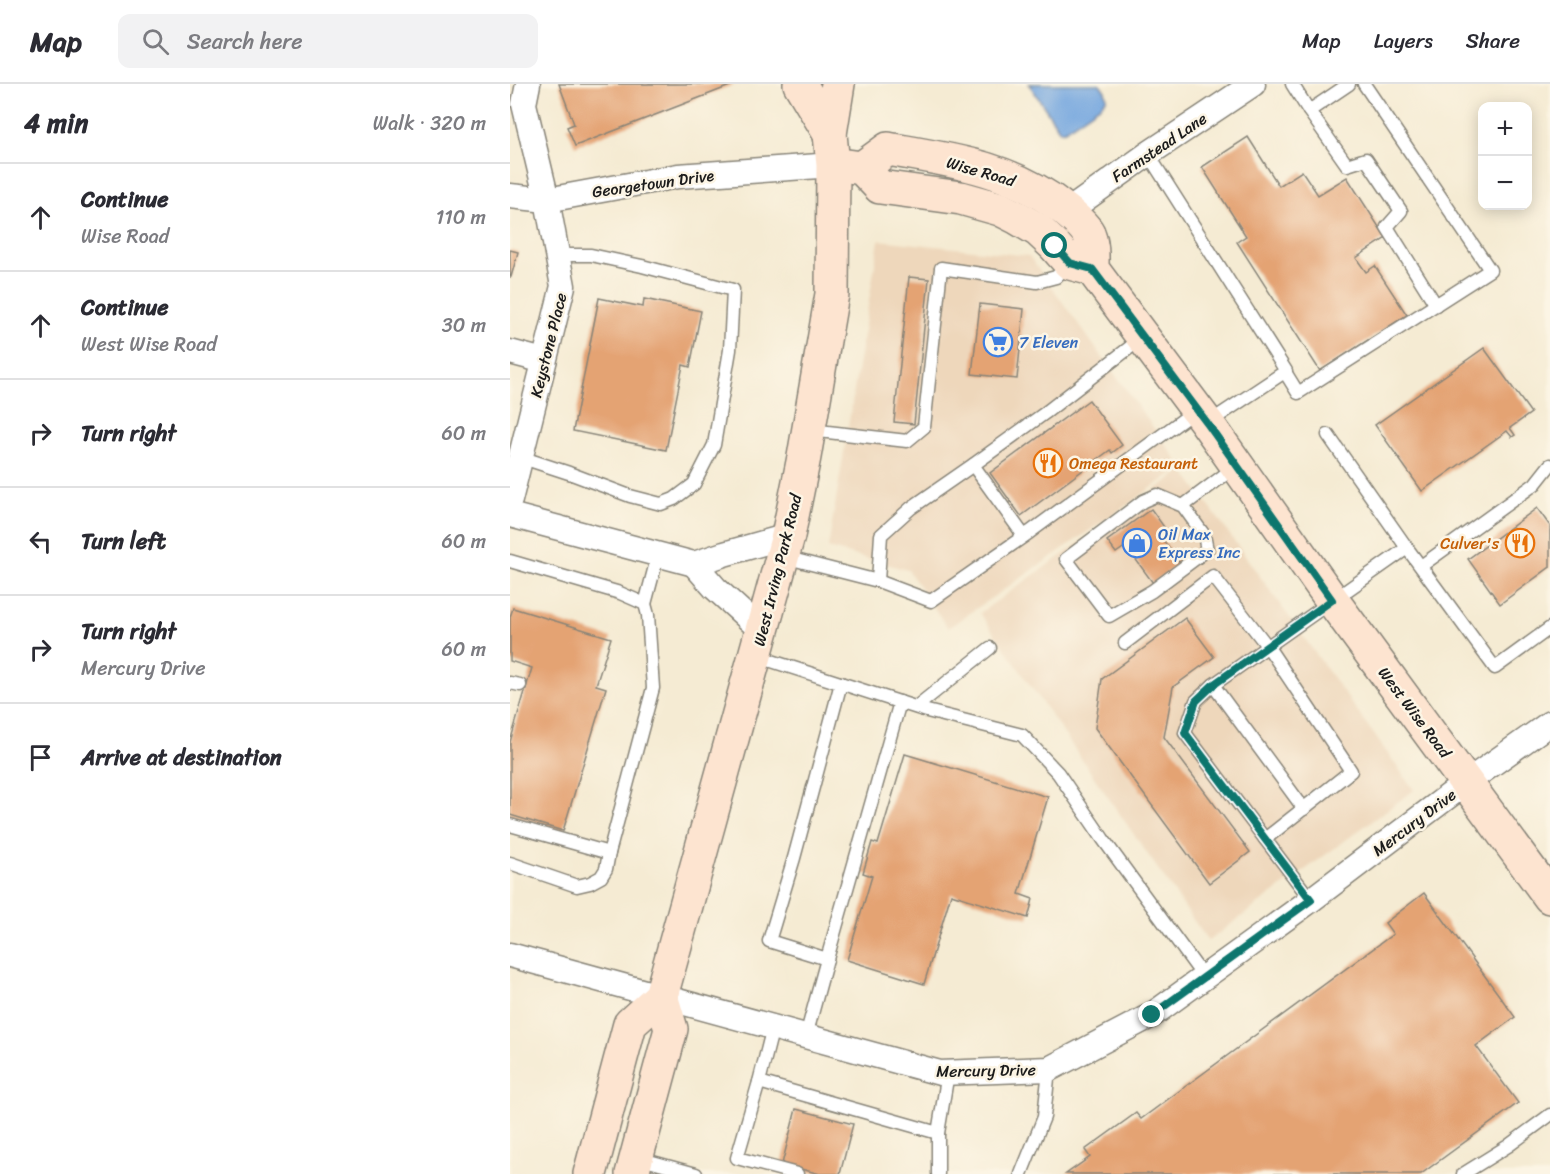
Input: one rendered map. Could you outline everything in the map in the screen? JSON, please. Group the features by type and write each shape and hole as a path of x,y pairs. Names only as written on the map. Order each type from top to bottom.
{"street":[{"name":"Keystone Place","path":"510,500 563,286 547,200 524,104 528,84"},
{"path":"800,84 842,156"},
{"name":"West Irving Park Road","path":"661,996 785,546 804,457 832,294 842,156 838,84"},
{"name":"Farmstead Lane","path":"1067,212 1148,154 1253,84"},
{"name":"Wise Road","path":"842,156 888,149 972,165 1021,182 1067,212 1087,230 1092,245 1081,266"},
{"name":"Georgetown Drive","path":"510,196 547,200 678,176 842,156"},
{"name":"Wise Road","path":"842,156 880,187 961,198 1000,209 1038,230 1081,266 1142,337 1202,416 1280,527"},
{"path":"510,352 544,361"},
{"path":"510,515 694,564 738,549 785,546"},
{"name":"West Wise Road","path":"1280,527 1550,897"},
{"path":"694,564 758,643"},
{"name":"Mercury Drive","path":"510,955 940,1073 1049,1069 1152,1015 1550,723"},
{"path":"590,1174 630,1024 661,996 671,1029 634,1166"}],"lane":[{"path":"1292,84 1347,165 1366,159 1401,211 1387,227 1436,305"},
{"path":"1309,111 1349,84"},
{"path":"1148,154 1299,393 1490,270 1365,84"},
{"path":"520,458 569,473 630,496 661,504 674,499 694,484 714,445 730,350 733,290 591,255 557,255"},
{"path":"808,430 906,441 924,427 941,268 1037,282 1081,266"},
{"path":"878,581 880,535 911,508 1045,412 1142,337"},
{"path":"785,546 932,601 1202,416 1285,372"},
{"path":"1328,435 1495,668 1550,628"},
{"path":"973,465 1024,536"},
{"path":"1183,506 1237,465"},
{"path":"1421,566 1535,484 1550,465"},
{"path":"1157,495 1183,506 1204,535 1207,550 1152,591 1109,616 1066,559 1143,501 1157,495"},
{"path":"1311,900 1185,733 1196,701 1213,685 1407,548"},
{"path":"510,864 577,886 601,877 606,868 654,688 648,615 645,604 658,555"},
{"path":"510,561 620,593 645,604"},
{"path":"1125,643 1213,576 1268,647 1351,771 1265,839"},
{"path":"758,643 842,683 916,707 1022,735 1058,773 1203,976"},
{"path":"916,707 990,648"},
{"path":"827,960 769,941 842,683"},
{"path":"1213,685 1304,809"},
{"path":"806,1036 900,702"},
{"path":"510,825 609,853"},
{"path":"773,1027 736,1158 797,1174"},
{"path":"1021,1174 1044,1117 1049,1069"},
{"path":"938,1174 938,1132 948,1073"},
{"path":"759,1082 938,1132"},
{"path":"1463,1174 1508,1146 1550,1115"},
{"path":"634,1166 696,1174"}],"shaded area":[{"path":"879,240 1029,256 1182,467 948,628 908,570 828,548"},
{"path":"1183,470 1414,790 1208,941 980,613"}],"water":[{"path":"1029,84 1100,84 1107,98 1101,105 1065,130 1060,131"}],"building":[{"path":"559,84 735,84 575,146 567,127 574,124"},
{"path":"1248,137 1279,186 1302,171 1318,195 1347,177 1386,238 1356,258 1366,272 1375,266 1407,315 1320,371 1237,242 1246,236 1202,167"},
{"path":"510,250 518,252 511,277 510,277"},
{"path":"909,277 929,279 914,424 894,422"},
{"path":"599,298 643,307 644,299 701,311 690,367 683,365 666,450 573,431"},
{"name":"7 Eleven","path":"980,304 1024,309 1017,379 972,374"},
{"path":"1484,348 1531,413 1510,428 1515,435 1512,437 1507,431 1422,491 1375,425"},
{"name":"Omega Restaurant","path":"1089,400 1122,445 1112,453 1110,450 1021,516 990,473"},
{"name":"Culver's","path":"1537,508 1550,526 1550,567 1500,604 1468,559"},
{"name":"Oil Max Express Inc","path":"1151,509 1164,527 1157,532 1180,563 1153,583 1126,546 1116,553 1107,541"},
{"path":"513,608 611,638 596,685 606,688 563,831 510,815 510,742 532,668 510,661 510,617"},
{"path":"1185,618 1214,657 1173,687 1164,737 1250,852 1209,883 1095,728 1102,679"},
{"path":"905,754 1048,797 1019,894 1033,899 1028,918 951,894 924,984 847,960 872,876 863,873 872,842 878,844"},
{"path":"1424,893 1515,1017 1476,1046 1518,1103 1421,1174 1066,1174 1090,1157 1085,1150 1136,1113 1141,1119 1393,934 1385,923"},
{"path":"796,1109 853,1124 840,1174 820,1174 782,1164"}],"place":[{"name":"7 Eleven","path":"998,342"},
{"name":"Omega Restaurant","path":"1048,463"},
{"name":"Oil Max Express Inc","path":"1137,543"},
{"name":"Culver's","path":"1520,543"}],"route":[{"path":"1055,246 1070,263 1092,269 1207,423 1332,600 1213,685 1196,701 1185,733 1311,900 1152,1015"}]}
